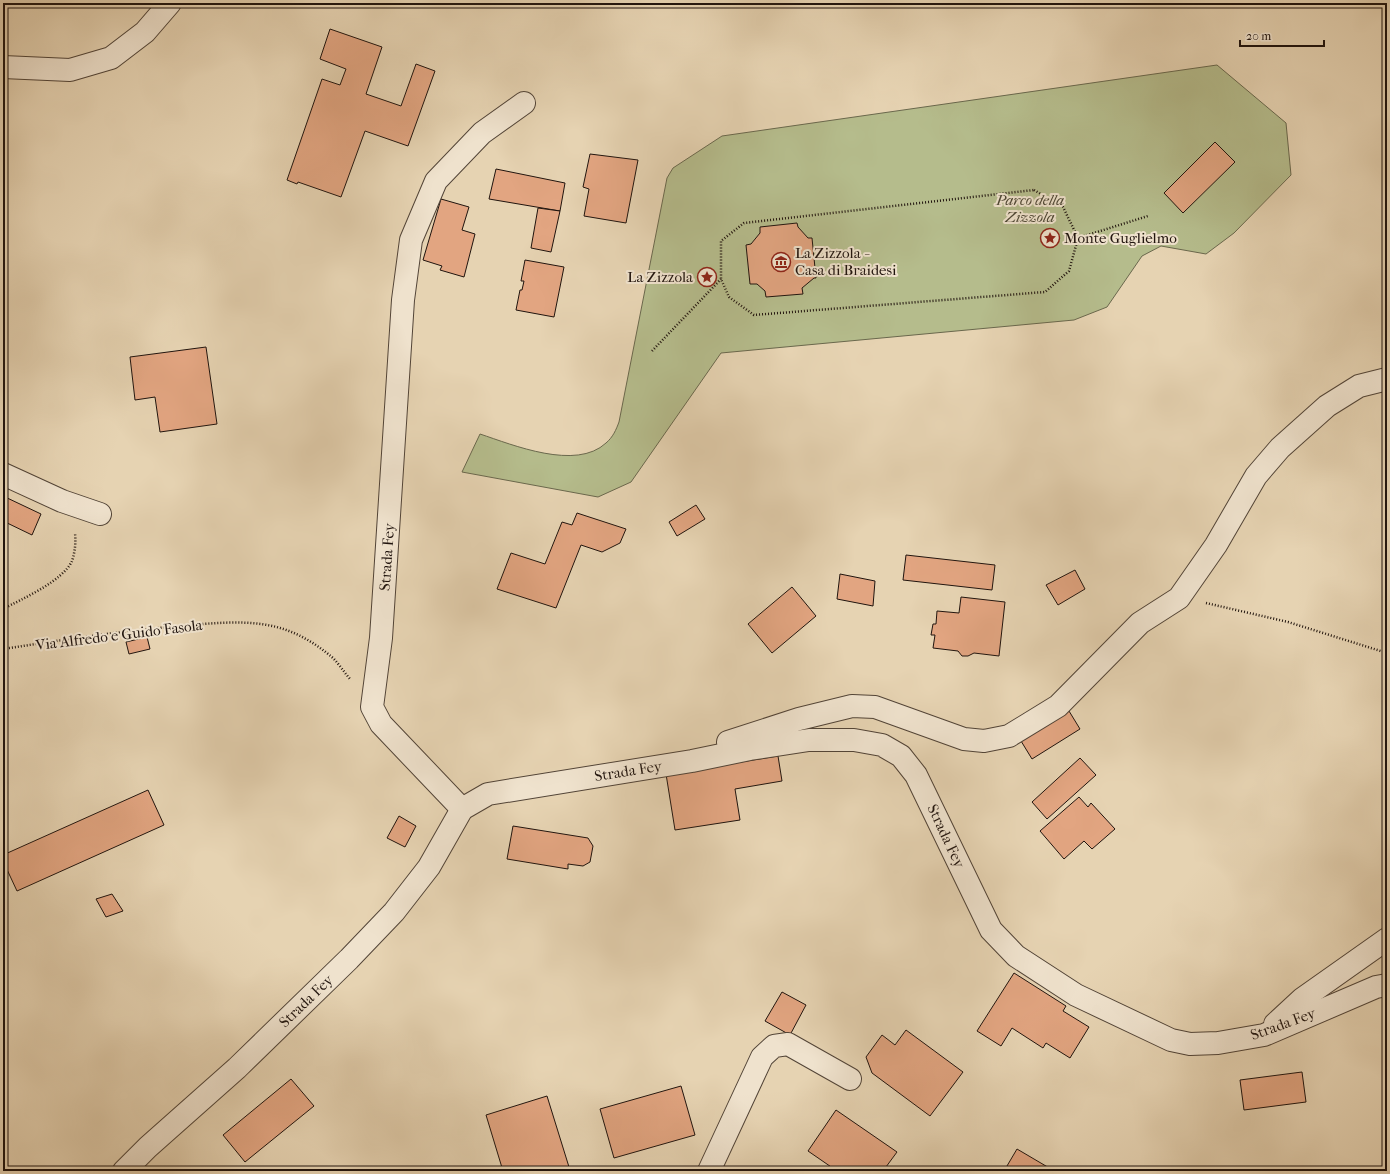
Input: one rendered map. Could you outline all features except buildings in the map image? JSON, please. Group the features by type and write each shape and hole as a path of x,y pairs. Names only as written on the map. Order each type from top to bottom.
{"street":[{"path":"3,67 70,70 111,58 146,32 170,3"},
{"name":"Strada Fey","path":"372,707 381,638 403,300 411,240 436,181 482,133 524,103"},
{"path":"692,761 712,747 799,718 852,706 875,707 964,739 984,741 1009,736 1058,706 1140,623 1179,598 1216,545 1256,476 1280,448 1327,406 1359,386 1387,379"},
{"path":"3,474 62,501 100,514"},
{"path":"372,707 381,724 462,809"},
{"name":"Strada Fey","path":"124,1171 148,1147 248,1057 336,972 394,912 429,867 462,809 488,794 692,761 750,749 809,740 854,740 882,745 901,756 916,775 991,930 1016,956 1076,995 1171,1040 1190,1044 1218,1043 1264,1034 1376,987 1387,985"},
{"path":"1264,1034 1302,1000 1387,939"},
{"path":"709,1171 762,1057 774,1046 788,1044 850,1079"}],"path":[{"path":"1034,190 1063,207 1078,238 1069,272 1045,292 754,315 729,297 721,279 721,241 744,223 1034,190"},
{"path":"1078,238 1148,216"},
{"path":"652,351 721,279"},
{"path":"3,609 52,582 72,561 76,543 75,529 62,501"},
{"path":"1179,598 1214,604 1288,622 1387,652"},
{"name":"Via Alfredo e Guido Fasola","path":"3,649 137,630 238,623 262,624 289,630 313,642 334,658 372,707"}],"green space":[{"name":"Parco della Zizzola","path":"1217,65 1286,123 1291,175 1234,233 1206,254 1161,246 1142,256 1107,307 1074,320 721,353 631,482 598,497 462,472 480,434 526,449 562,455 578,455 593,451 611,438 619,422 667,178 673,168 722,136"}],"place":[{"name":"Monte Guglielmo","path":"1050,238"},
{"name":"La Zizzola - Casa di Braidesi","path":"781,262"},
{"name":"La Zizzola","path":"707,277"}]}
